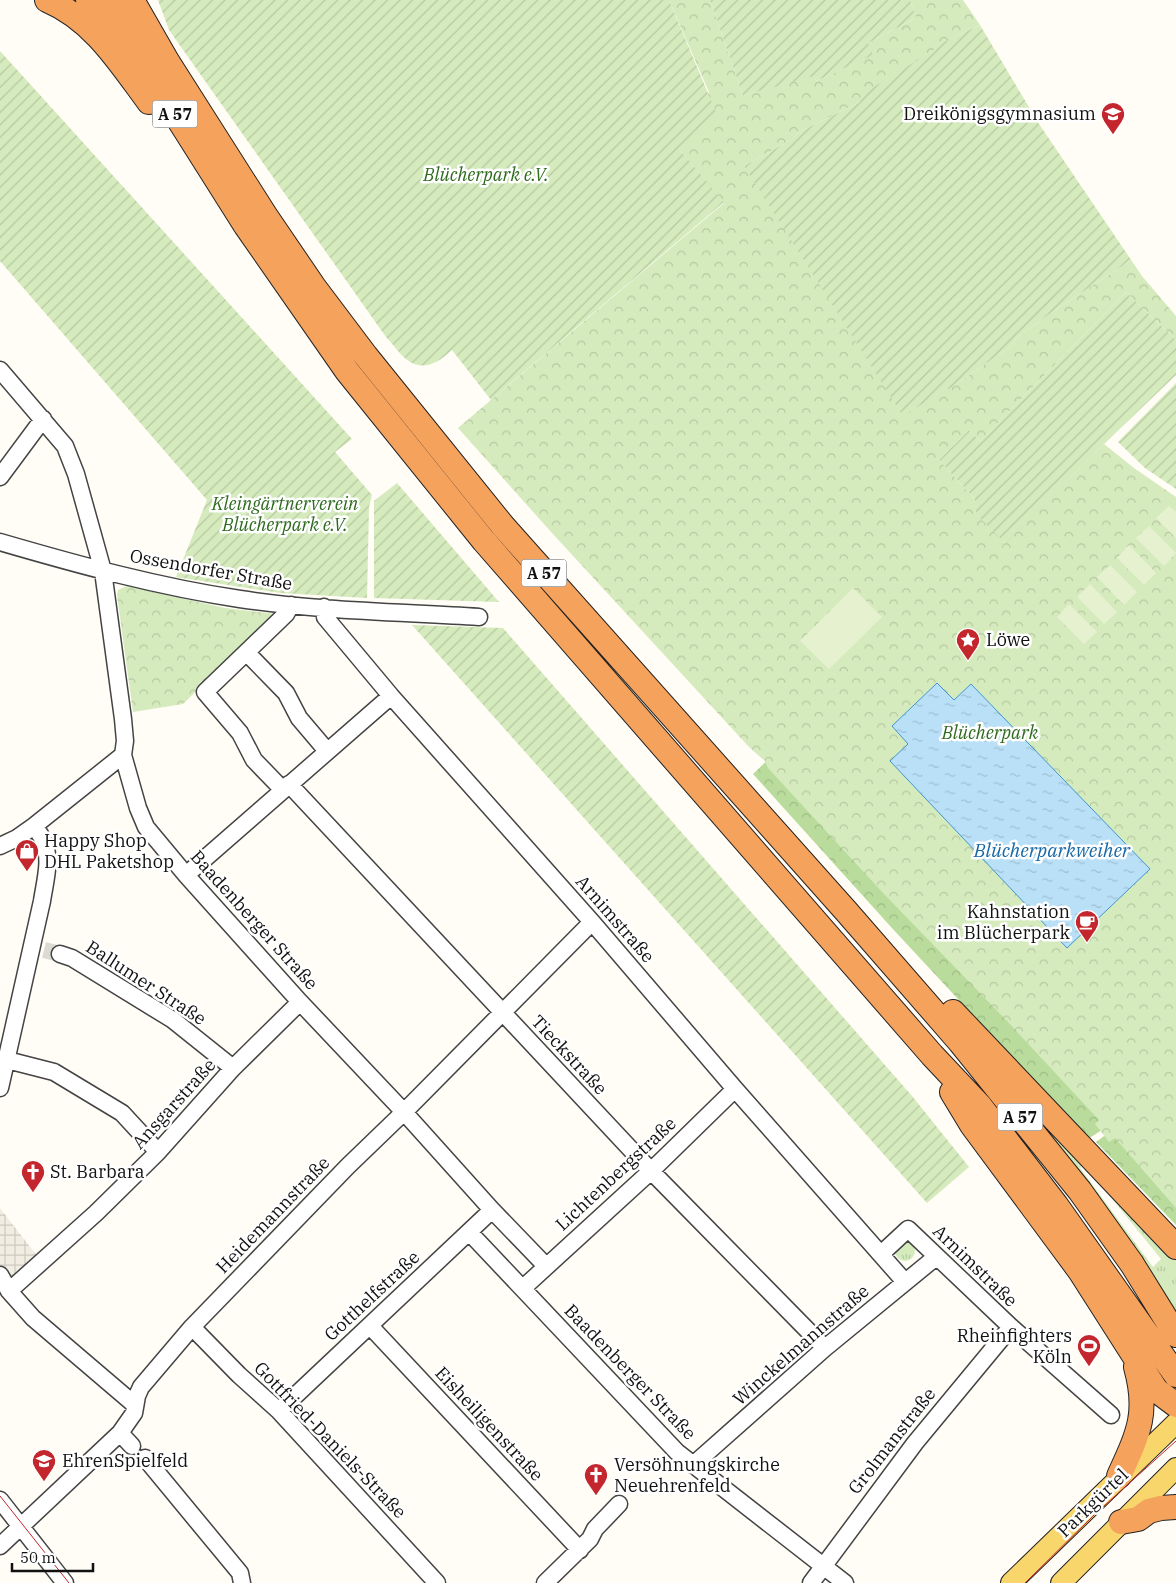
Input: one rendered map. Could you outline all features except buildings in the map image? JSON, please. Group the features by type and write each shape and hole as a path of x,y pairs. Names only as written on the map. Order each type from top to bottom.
{"highway":[{"path":"47,0 82,21 94,32 109,47 149,102"},
{"path":"88,0 149,102 196,175 210,193 246,226"},
{"name":"A 57","path":"107,0 174,112 246,226 347,371 484,541 932,1055 980,1106 1056,1205 1176,1375"},
{"name":"A 57","path":"132,0 167,61 265,215 314,286 366,356 503,526 846,911 960,1042 1080,1191 1132,1264 1176,1336"},
{"path":"147,0 167,61"},
{"path":"846,911 872,928 1176,1247"},
{"path":"932,1055 944,1079 972,1124 1080,1270 1156,1390 1163,1397 1176,1404"},
{"path":"1119,1476 1139,1432 1142,1402 1142,1391 1136,1367 1124,1338"},
{"path":"1121,1522 1138,1519 1149,1511 1176,1507"}],"main road":[{"name":"Parkgürtel","path":"1011,1583 1119,1476 1176,1423"},
{"name":"Parkgürtel","path":"1061,1583 1176,1468"}],"street":[{"name":"Baadenberger Straße","path":"0,370 65,446 76,474 103,571 124,719 125,741 123,755 138,808 146,827 186,875 300,1002 546,1266"},
{"path":"0,477 43,419"},
{"name":"Ossendorfer Straße","path":"0,542 103,571 192,591 240,599 291,605 479,617"},
{"path":"291,605 286,614 247,653 286,694 299,718 327,751"},
{"name":"Arnimstraße","path":"324,607 325,617 391,696 592,922 735,1089 905,1282"},
{"name":"Tieckstraße","path":"247,653 204,692 240,733 254,760 286,787 650,1171 825,1348"},
{"path":"186,875 391,696"},
{"path":"0,846 17,838 34,826 123,755"},
{"path":"0,1088 38,949 42,900 47,869 43,840 34,826"},
{"name":"Heidemannstraße","path":"0,1546 120,1433 134,1413 142,1387 192,1327 348,1166 592,922"},
{"name":"Ballumer Straße","path":"60,954 72,958 173,1020 233,1068"},
{"name":"Ansgarstraße","path":"9,1291 96,1213 158,1152 233,1068 300,1002"},
{"path":"7,1060 54,1072 122,1113 158,1152"},
{"name":"Lichtenbergstraße","path":"523,1288 650,1171 735,1089"},
{"name":"Gotthelfstraße","path":"279,1411 492,1210"},
{"name":"Arnimstraße","path":"881,1254 908,1229 1010,1327 1111,1415"},
{"name":"Baadenberger Straße","path":"469,1232 678,1452 822,1567 845,1583"},
{"name":"Winckelmannstraße","path":"694,1465 825,1348 936,1257"},
{"path":"0,1275 9,1291 33,1318 135,1405"},
{"name":"Eisheiligenstraße","path":"370,1326 580,1550"},
{"name":"Gottfried-Daniels-Straße","path":"192,1327 239,1375 279,1411 437,1583"},
{"name":"Grolmanstraße","path":"811,1583 915,1443 1010,1327"},
{"path":"120,1433 132,1446"},
{"path":"145,1458 245,1580"},
{"path":"0,1500 65,1583"},
{"path":"545,1583 580,1550 590,1539 595,1529 619,1504"}],"green space":[{"name":"Blücherpark e.V.","path":"158,0 669,0 718,117 679,149 724,202 491,400 452,350 436,362 427,365 413,364 386,337 169,30"},
{"name":"Blücherpark","path":"669,0 710,0 743,96 815,75 816,81 872,55 868,43 916,18 910,0 963,0 980,25 937,45 934,50 860,102 797,133 793,139 744,166 944,390 949,389 1013,345 1016,338 1131,260 1176,316 1176,340 1126,292 980,441 969,430 939,460 974,498 1005,543 1104,444 1134,468 1176,497 1176,1208 1115,1138 1109,1142 1095,1124 1099,1120 1007,1021 884,894 768,768 765,761 749,747 458,428 724,203 679,149 709,92"},
{"path":"710,0 910,0 916,18 868,43 873,55 816,81 814,76 743,96"},
{"path":"980,25 1039,124 1142,276 1131,260 1051,313 1016,338 1013,345 949,389 944,390 903,416 744,166 793,139 797,133 860,102 861,95 934,50 937,45"},
{"name":"Kleingärtnerverein Blücherpark e.V.","path":"0,51 352,439 335,452 372,495 369,507 367,598 281,593 176,577 207,500 0,261"},
{"path":"1126,292 1176,340 1176,375 1104,444 1002,547 1005,543 976,514 974,498 939,460 969,430 980,441"},
{"path":"1176,383 1176,489 1145,468 1118,442"},
{"name":"Kleingärtnerverein Blücherpark e.V.","path":"397,483 499,602 374,598 374,501"},
{"path":"1169,506 1176,512 1176,538 1156,518"},
{"path":"1149,526 1176,553 1164,566 1136,538"},
{"path":"1129,545 1156,573 1144,585 1117,558"},
{"path":"1110,565 1137,592 1124,605 1097,577"},
{"path":"1090,584 1117,612 1104,624 1077,597"},
{"path":"127,586 225,608 276,614 183,704 133,712 117,595 118,590"},
{"path":"853,588 882,617 829,669 800,641"},
{"path":"1069,604 1097,632 1084,644 1057,617"},
{"path":"412,625 503,628 912,1096 969,1167 927,1203"},
{"path":"777,751 1111,1124 1088,1139 891,927 753,774"},
{"path":"999,1070 1176,1258 1176,1312 1144,1263","holes":["1084,1164 1161,1259 1153,1267 1080,1168"]},
{"path":"1115,1128 1176,1192 1176,1225 1096,1142"},
{"path":"905,1241 912,1244 915,1251 912,1258 905,1261 898,1258 895,1251 898,1244"}],"shaded area":[{"path":"0,1208 38,1257 14,1277 8,1276 0,1267"}],"water":[{"name":"Blücherparkweiher","path":"937,683 954,700 971,684 1150,869 1067,948 890,761 908,744 892,726"}],"tunnel":[{"path":"44,950 60,954"}],"tram line":[{"path":"1025,1583 1094,1515 1176,1441"},
{"path":"0,1496 69,1583"}],"place":[{"name":"Dreikönigsgymnasium","path":"1113,135"},
{"name":"Löwe","path":"968,661"},
{"name":"Happy Shop DHL Paketshop","path":"27,872"},
{"name":"Kahnstation im Blücherpark","path":"1087,943"},
{"name":"St. Barbara","path":"33,1193"},
{"name":"Rheinfighters Köln","path":"1089,1367"},
{"name":"EhrenSpielfeld","path":"44,1482"},
{"name":"Versöhnungskirche Neuehrenfeld","path":"596,1496"}]}
